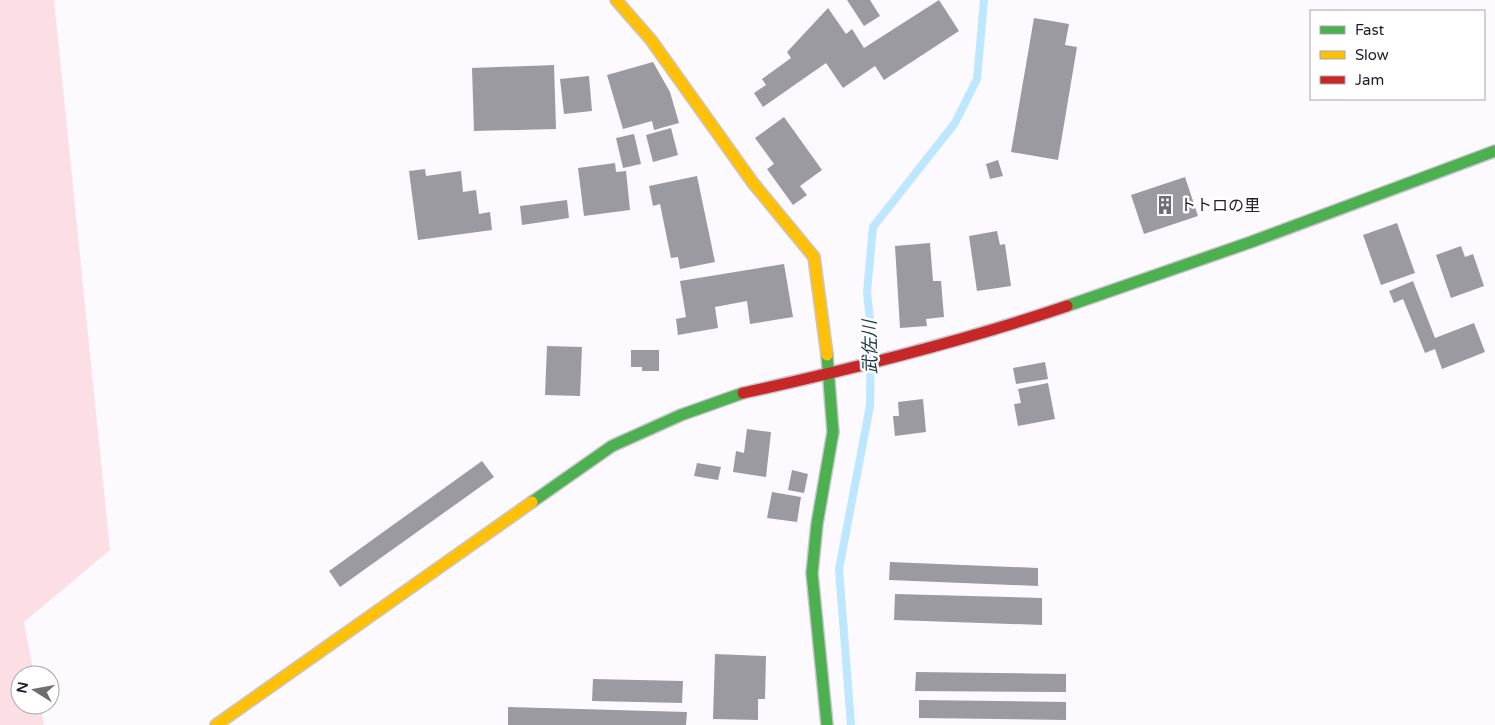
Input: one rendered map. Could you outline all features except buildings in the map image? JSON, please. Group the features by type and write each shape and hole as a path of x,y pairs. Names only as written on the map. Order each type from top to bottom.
{"street":[{"path":"616,0 650,40 753,183 814,257 830,374 833,432 817,524 812,573 827,725"},
{"path":"216,725 612,446 681,415 743,393 830,374 1034,317 1251,242 1495,151"}],"shaded area":[{"path":"0,0 54,0 110,550 24,622 32,665 10,665 10,715 42,715 44,725 0,725"}],"waterway":[{"name":"武佐川","path":"851,725 839,569 870,406 871,330 867,292 873,227 955,123 977,79 984,0"}],"traffic: fast":[{"path":"1067,306 1251,242 1495,151"},
{"path":"827,355 833,432 817,524 812,573 827,725"},
{"path":"532,502 612,446 681,415 743,393"}],"traffic: slow":[{"path":"616,0 651,40 753,183 814,257 827,355"},
{"path":"216,725 532,502"}],"traffic: jam":[{"path":"743,393 906,354 1067,306"}],"place":[{"name":"トトロの里","path":"1165,205"}]}
